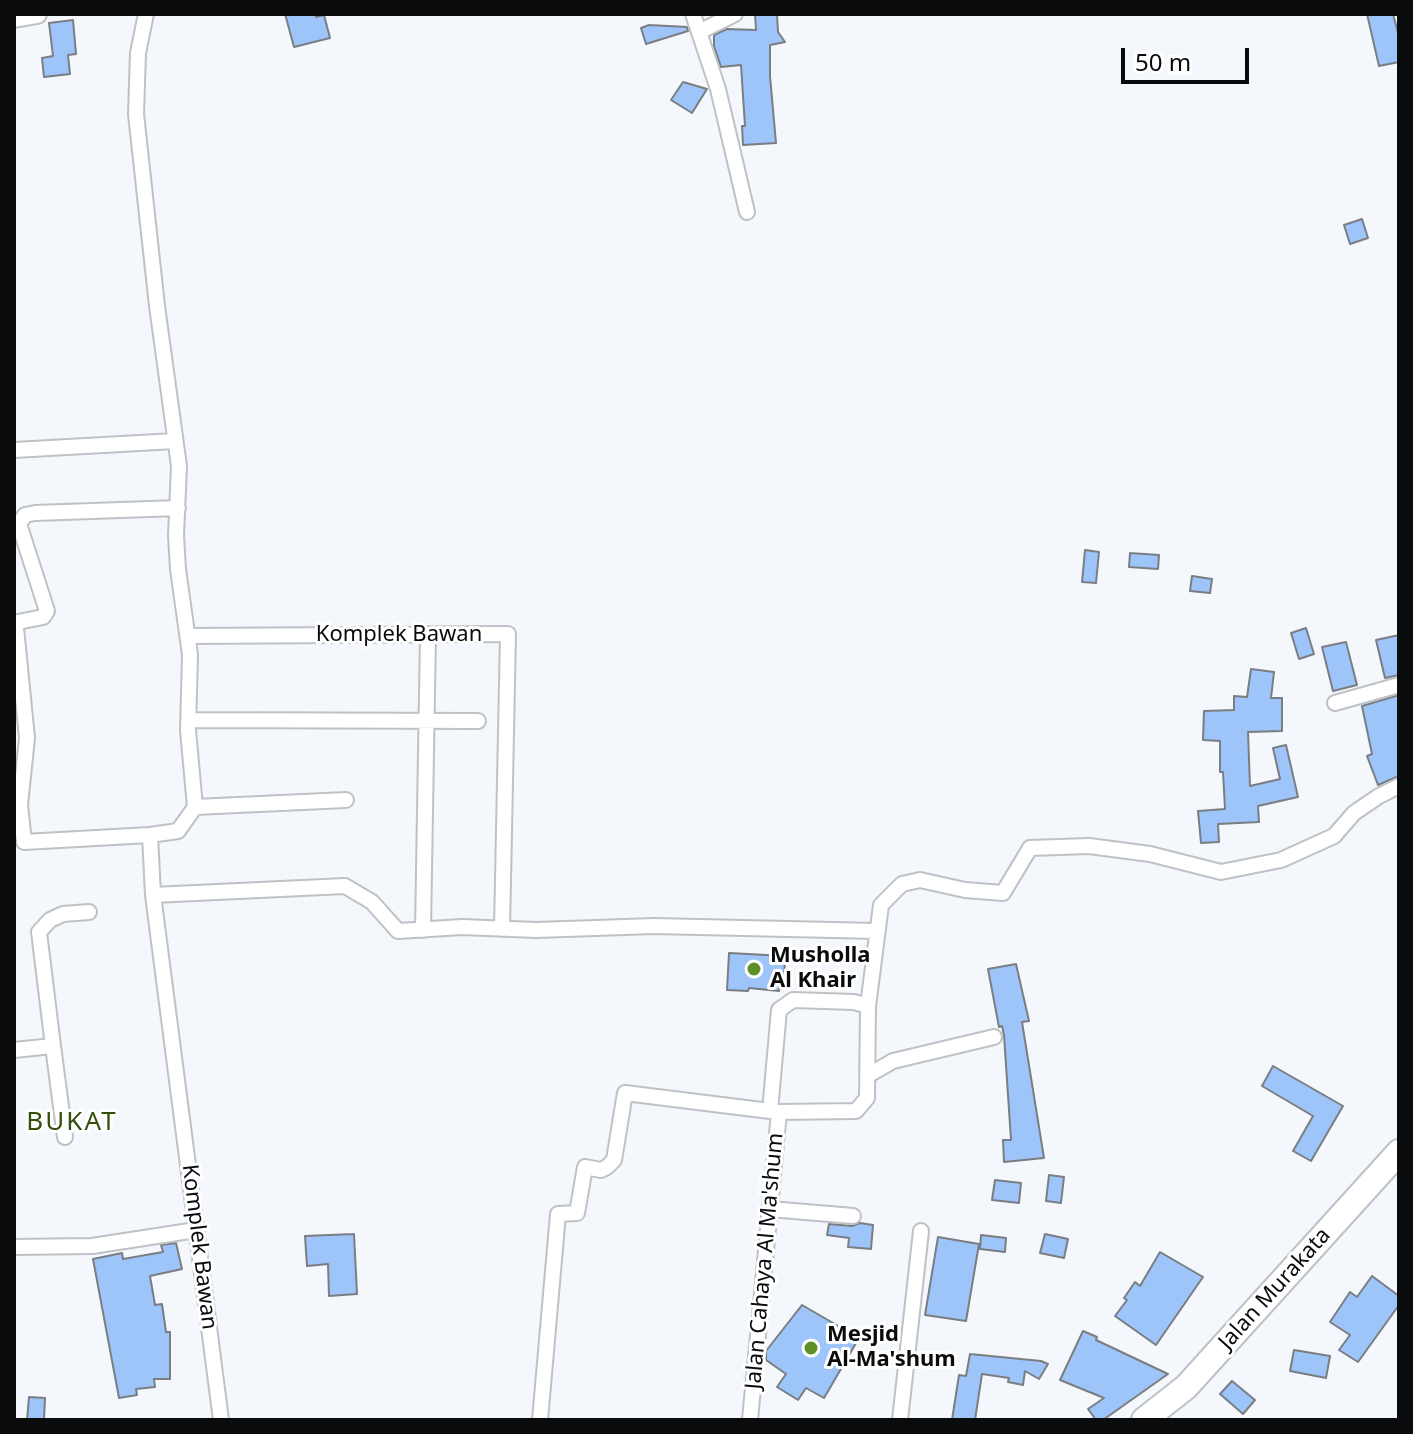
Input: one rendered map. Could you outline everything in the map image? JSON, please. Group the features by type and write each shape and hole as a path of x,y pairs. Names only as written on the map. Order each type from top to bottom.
{"main road":[{"name":"Jalan Murakata","path":"1147,1419 1186,1387 1399,1152"}],"street":[{"path":"14,18 37,14"},
{"path":"146,14 138,53 136,114 179,466 178,508 176,535 190,655 188,730 195,807 178,831 19,843 27,738 16,628 18,622 43,617 47,611 19,524 25,515 178,508"},
{"path":"693,14 718,89 747,212"},
{"path":"699,32 735,14"},
{"path":"14,450 175,441"},
{"path":"423,930 428,634"},
{"name":"Komplek Bawan","path":"188,636 508,634 502,929"},
{"path":"1335,703 1399,685"},
{"path":"189,720 478,721"},
{"path":"868,1006 854,1002 793,1000 779,1010 774,1112 856,1111 867,1098 868,1006 881,905 902,884 920,880 965,890 1003,893 1030,848 1089,846 1150,854 1221,872 1281,860 1334,836 1354,813 1399,786"},
{"path":"195,807 346,800"},
{"name":"Komplek Bawan","path":"150,835 153,895 221,1420"},
{"path":"153,895 345,886 372,902 398,931 462,927 654,926 877,931"},
{"path":"65,1137 39,932 50,920 63,914 89,912"},
{"path":"867,1076 893,1061 994,1037"},
{"path":"14,1050 53,1046"},
{"name":"Jalan Cahaya Al Ma'shum","path":"540,1420 558,1214 577,1213 585,1167 601,1170 614,1160 625,1093 774,1112 770,1209 750,1420"},
{"path":"770,1209 853,1216"},
{"path":"14,1247 92,1246 196,1230"},
{"path":"900,1420 921,1231"}],"building":[{"path":"285,14 324,15 330,38 294,47"},
{"path":"755,14 777,14 778,32 785,42 770,45 776,143 743,145 742,126 745,126 741,65 721,67 714,35 727,29 756,30"},
{"path":"1367,14 1393,14 1399,36 1399,62 1379,66"},
{"path":"73,20 76,54 68,55 70,74 44,77 42,58 53,56 49,23"},
{"path":"649,25 687,27 688,31 646,44 641,28"},
{"path":"683,82 707,89 692,113 671,100"},
{"path":"1362,219 1368,238 1350,244 1344,225"},
{"path":"1085,550 1099,552 1096,583 1082,582"},
{"path":"1130,553 1159,555 1158,569 1129,567"},
{"path":"1192,576 1212,579 1210,593 1190,591"},
{"path":"1306,628 1314,654 1299,659 1291,633"},
{"path":"1399,635 1399,675 1385,678 1376,640"},
{"path":"1346,642 1357,685 1333,691 1322,647"},
{"path":"1251,669 1274,672 1271,698 1282,698 1282,731 1248,732 1250,786 1280,779 1273,748 1286,745 1298,797 1258,806 1259,822 1218,824 1219,842 1201,843 1198,811 1225,809 1220,741 1203,740 1204,711 1234,710 1234,696 1247,697"},
{"path":"1399,695 1399,776 1378,785 1367,756 1372,754 1362,706"},
{"name":"Musholla Al Khair","path":"729,953 785,956 784,987 780,986 779,991 749,988 748,991 727,990"},
{"path":"1016,964 1029,1021 1022,1022 1044,1158 1004,1162 1003,1140 1011,1140 1004,1035 1002,1026 999,1027 988,969"},
{"path":"1273,1066 1343,1106 1311,1161 1293,1151 1313,1116 1262,1086"},
{"path":"1049,1175 1064,1177 1061,1203 1046,1201"},
{"path":"995,1180 1021,1183 1019,1203 992,1200"},
{"path":"860,1223 873,1225 871,1249 848,1247 849,1238 827,1235 829,1224 852,1226"},
{"path":"354,1234 357,1294 329,1296 328,1264 307,1266 305,1236"},
{"path":"1045,1234 1068,1239 1064,1258 1040,1253"},
{"path":"981,1235 1006,1238 1005,1252 980,1249"},
{"path":"938,1237 979,1244 966,1321 925,1315"},
{"path":"176,1243 182,1269 150,1276 155,1305 162,1304 166,1332 170,1332 170,1379 154,1379 155,1387 136,1389 137,1395 119,1398 93,1259 122,1253 123,1259 163,1252 161,1245"},
{"path":"1160,1252 1203,1277 1156,1345 1115,1316 1135,1282 1140,1286"},
{"path":"1372,1276 1399,1296 1399,1305 1358,1362 1339,1350 1350,1335 1330,1322 1350,1292 1357,1297"},
{"name":"Mesjid Al-Ma'shum","path":"802,1305 859,1338 824,1398 806,1388 798,1400 777,1387 786,1374 766,1360 766,1351"},
{"path":"1083,1331 1168,1374 1103,1420 1096,1420 1088,1409 1104,1398 1060,1380"},
{"path":"1294,1350 1330,1356 1326,1378 1290,1371"},
{"path":"970,1354 1048,1364 1039,1379 1025,1371 1023,1385 1008,1382 1009,1378 982,1374 975,1420 952,1420 959,1375 966,1376"},
{"path":"1232,1381 1255,1400 1243,1414 1220,1394"},
{"path":"29,1397 45,1398 44,1420 27,1420"}],"place":[{"name":"Musholla Al Khair","path":"754,969"},
{"name":"Mesjid Al-Ma'shum","path":"811,1348"}],"district":[{"name":"BUKAT","path":"72,1123"}]}
